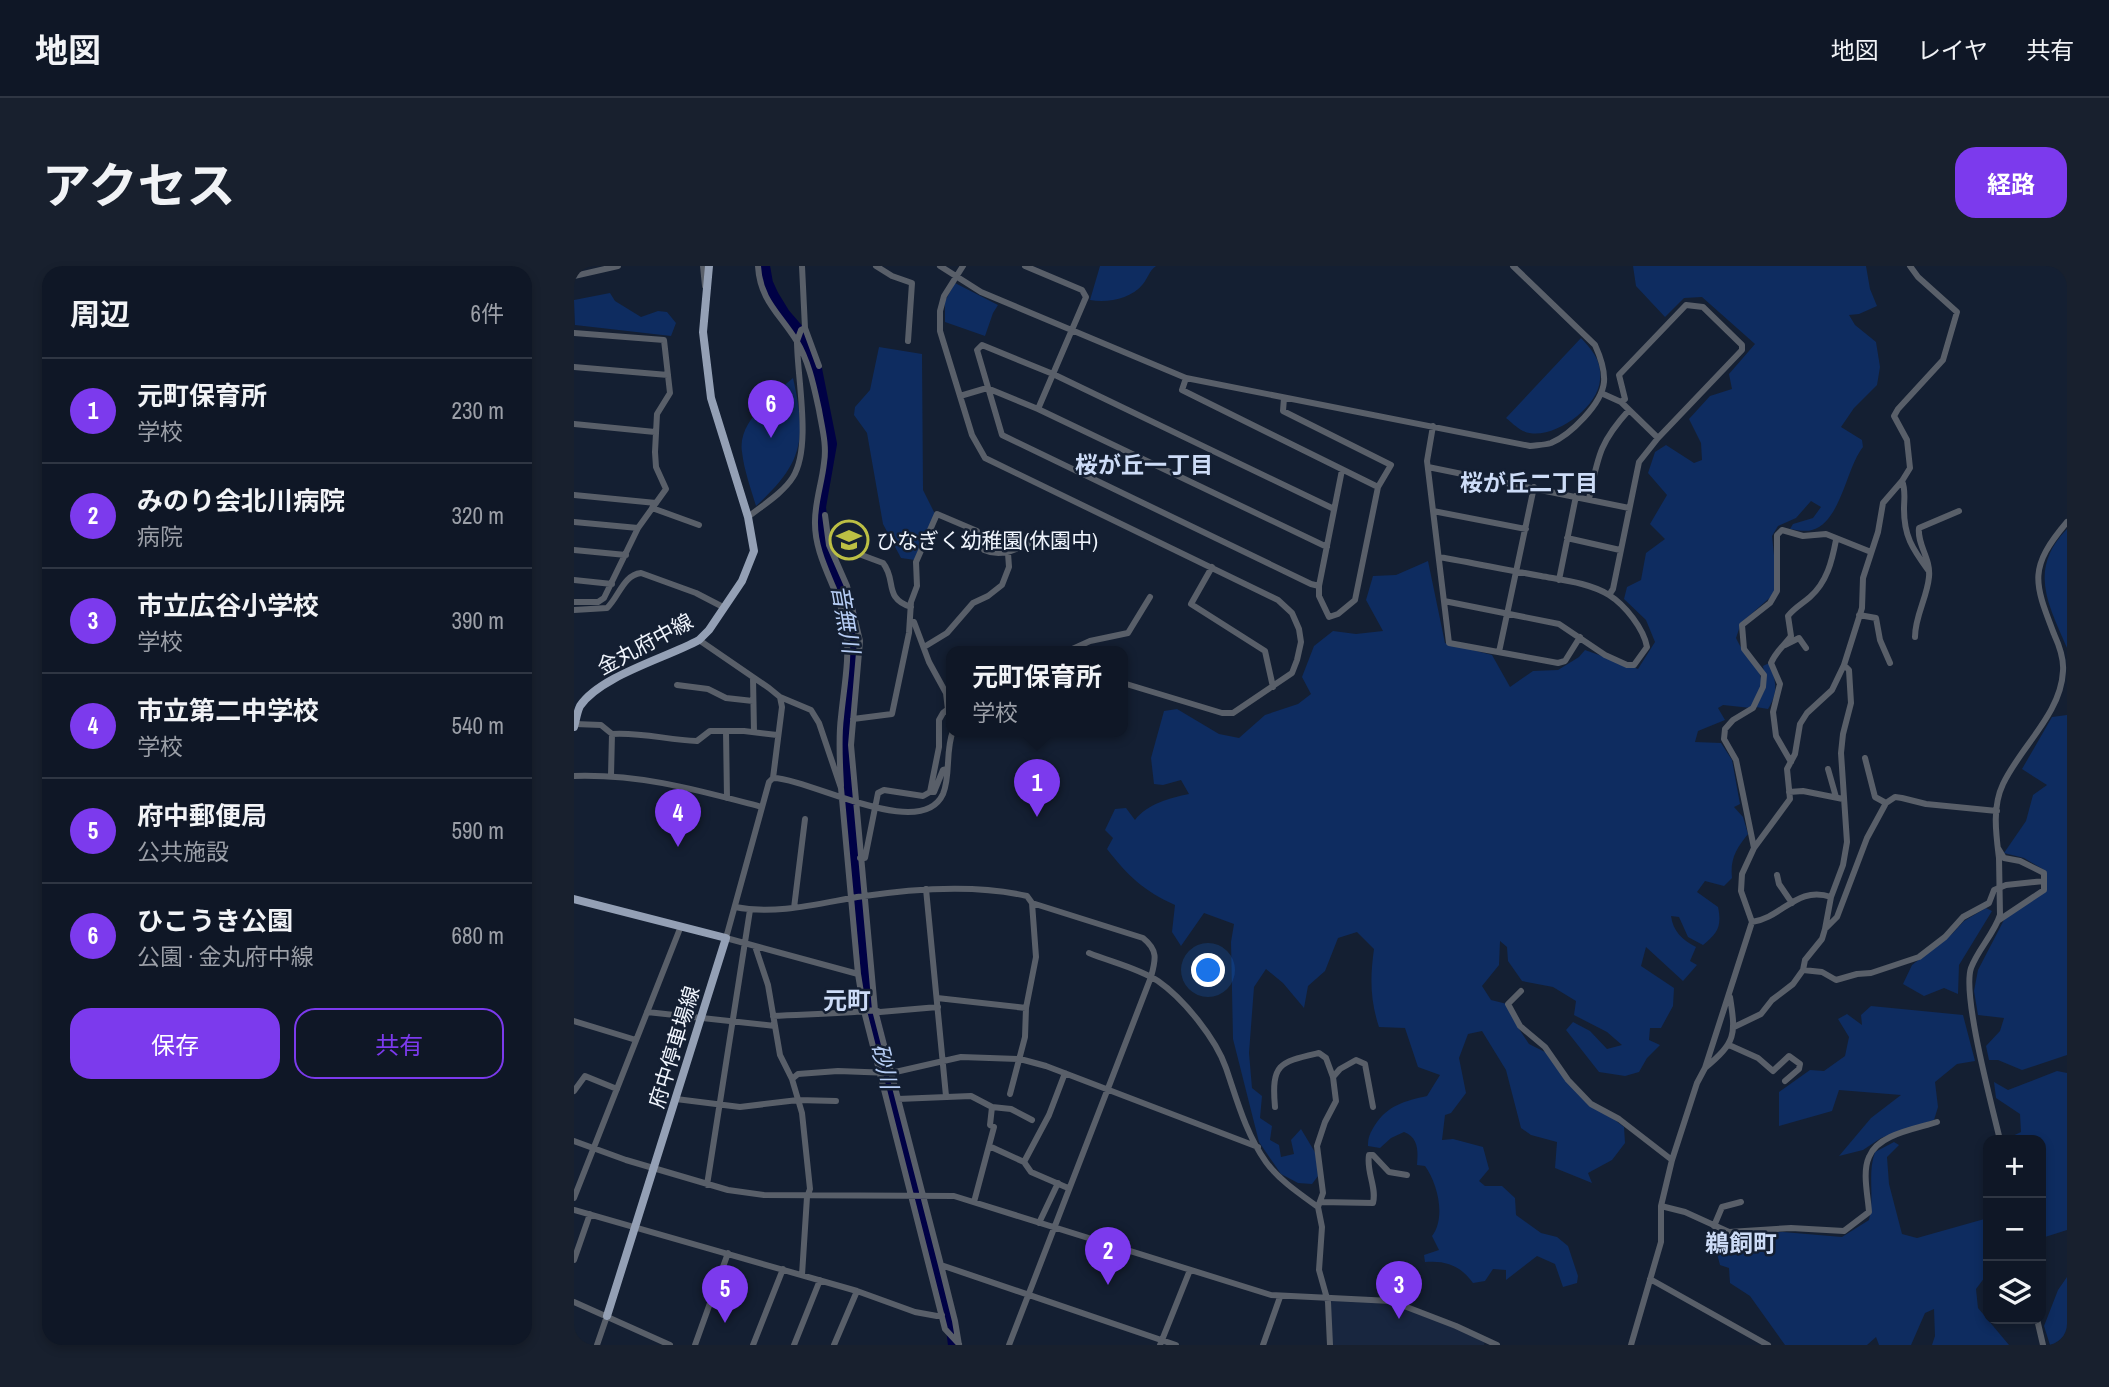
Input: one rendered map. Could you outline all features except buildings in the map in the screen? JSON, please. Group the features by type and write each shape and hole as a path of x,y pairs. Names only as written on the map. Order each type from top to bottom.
{"main road":[{"name":"金丸府中線","path":"574,726 576,709 611,680 699,640 709,630 742,581 754,551 748,517 711,398 703,332 709,266"},
{"path":"574,899 726,938"},
{"name":"府中停車場線","path":"607,1316 726,938"}],"street":[{"path":"574,276 618,266"},
{"path":"704,266 706,294"},
{"path":"758,266 762,291 797,341 813,383 825,441 825,461 814,520 818,547 838,598 847,635 847,677 841,718 842,797 858,974 864,1011 945,1329 959,1345"},
{"path":"802,266 803,329 819,366"},
{"path":"876,266 912,283 908,341"},
{"path":"940,266 955,278 981,292 1186,377 1530,446 1549,444 1569,433 1601,393 1604,382 1600,355 1595,345 1513,266"},
{"path":"962,266 944,296 940,311 940,331 972,435 985,458 1278,600 1292,613 1299,629 1301,642 1292,673 1233,713 1222,713 1128,685"},
{"path":"1026,266 1082,290 1086,297 1038,409"},
{"path":"1631,1345 1661,1242 1661,1206 1672,1160 1730,995 1752,922 1740,881 1754,848 1790,799 1787,769 1795,754 1800,724 1807,713 1832,690 1844,665 1859,615 1863,578 1878,532 1883,503 1910,468 1907,440 1894,416 1943,360 1957,312 1918,277 1910,266"},
{"path":"1609,595 1613,589 1639,462 1658,438 1742,350 1742,345 1703,307 1686,305 1619,375 1625,398 1621,402"},
{"path":"748,517 778,494 792,479 801,461 797,341 803,329"},
{"path":"574,332 664,340 670,393 657,414 655,432 656,467 666,489 638,528 604,598 574,610"},
{"path":"1319,586 1002,435 977,350 982,345 1053,374 1334,509"},
{"path":"574,367 668,375"},
{"path":"1186,377 1182,390 1377,487"},
{"path":"960,396 987,388 1038,409 1326,547"},
{"path":"1601,393 1621,402 1658,438"},
{"path":"1284,398 1283,411 1391,465 1377,487 1355,600 1338,614 1329,617 1319,596 1319,586 1342,470"},
{"path":"1589,499 1599,452 1629,410"},
{"path":"574,424 655,432"},
{"path":"1433,426 1428,467 1449,643 1558,663 1565,661 1580,637"},
{"path":"1428,467 1629,508"},
{"path":"1902,481 1905,488 1904,508 1909,544 1929,572"},
{"path":"1499,652 1534,487"},
{"path":"574,495 654,505 699,525"},
{"path":"1559,580 1576,496"},
{"path":"1433,511 1526,529"},
{"path":"1915,637 1915,622 1929,572 1928,559 1918,538 1919,528 1959,511"},
{"path":"853,719 892,713 917,586 916,562 937,514 977,531 984,550 1008,553 1034,541"},
{"path":"825,515 829,545 847,586 860,640 851,745 875,1010 959,1345"},
{"path":"574,522 638,528"},
{"path":"2000,918 1997,811 2002,785 2052,708 2060,690 2063,668 2058,644 2036,581 2045,551 2067,522"},
{"path":"1754,848 1736,760 1724,739 1725,729 1733,720 1754,708 1761,697 1764,683 1760,668 1744,649 1742,625 1770,603 1777,591 1777,536 1782,530 1803,536 1826,534 1871,552"},
{"path":"1567,538 1620,550"},
{"path":"1785,645 1791,636 1788,616 1794,608 1810,597 1825,578 1836,540"},
{"path":"829,545 883,563 896,599 911,607"},
{"path":"574,550 625,555"},
{"path":"924,647 947,634 973,603 988,596 1002,584 1009,567 1008,553"},
{"path":"1439,557 1588,586 1609,595 1626,611 1646,638 1647,647 1634,664 1627,664 1605,655 1559,624 1444,601"},
{"path":"1212,567 1191,604 1265,652 1273,687"},
{"path":"574,602 607,608 628,578 634,573 641,573 696,593 723,607"},
{"path":"574,580 612,584"},
{"path":"1078,646 1090,640 1128,633 1150,597"},
{"path":"1859,615 1876,618 1890,663"},
{"path":"910,621 914,622 929,662 946,693"},
{"path":"1791,762 1776,736 1773,712 1780,684 1772,663 1777,650 1799,638 1806,648"},
{"path":"699,640 780,697 811,710 819,723 842,788"},
{"path":"1839,798 1843,734 1851,703 1849,670 1844,665"},
{"path":"753,678 754,732"},
{"path":"677,685 708,689 726,698 753,701"},
{"path":"780,697 782,707 773,778 769,782 726,938 858,974"},
{"path":"930,792 939,747 939,720 946,712"},
{"path":"574,726 601,725 612,734 635,733 697,741 710,731 777,735"},
{"path":"726,731 727,797"},
{"path":"611,775 612,734"},
{"path":"773,778 905,813 926,811 936,804 944,792 951,737"},
{"path":"1865,758 1875,797 1886,803"},
{"path":"860,859 865,858 878,793 884,790 923,796 934,792 943,770 947,769"},
{"path":"1734,1027 1761,1014 1772,1000 1793,984 1803,970 1805,960 1822,939 1847,842 1839,798 1828,769"},
{"path":"574,776 611,775 671,783 762,807"},
{"path":"1789,792 1803,791 1839,798"},
{"path":"1825,929 1837,917 1867,838 1886,803 1895,797 1926,804 1997,811"},
{"path":"794,908 805,819"},
{"path":"1997,846 2004,858 2020,861 2044,873 2045,881 2044,890 2000,918 1974,961 1969,982 1976,1031 1999,1135"},
{"path":"1777,875 1779,884 1792,903"},
{"path":"1803,970 1822,972 1836,980 1871,973 1919,957 1945,937 1963,917 1989,904 1994,890 2006,885 2045,881"},
{"path":"735,908 794,908 926,889 1012,892 1027,896 1032,903 1036,957 1026,1009 1025,1037 1010,1094"},
{"path":"926,889 946,1096"},
{"path":"1752,922 1761,921 1807,894 1831,897"},
{"path":"1009,1345 1157,956 1152,945 1143,938 1032,903"},
{"path":"707,1185 750,910"},
{"path":"574,1198 681,926"},
{"path":"755,946 768,985 780,1055 792,1079 802,1113 809,1194 803,1275"},
{"path":"1088,953 1151,977 1179,1000 1209,1036 1226,1067 1235,1099 1266,1162 1281,1177 1319,1205 1373,1203 1375,1196 1368,1164 1369,1155 1374,1155 1389,1172 1407,1175"},
{"path":"1521,991 1508,1004 1520,1026 1545,1047 1568,1080 1591,1104 1619,1119 1672,1160"},
{"path":"1705,1068 1729,1045 1734,1027 1730,995"},
{"path":"937,998 1026,1009"},
{"path":"773,1016 938,1007"},
{"path":"647,1012 775,1027"},
{"path":"574,1021 636,1040"},
{"path":"1729,1045 1758,1058 1773,1071 1789,1056 1800,1063 1798,1069 1785,1081"},
{"path":"1275,1107 1273,1082 1288,1060 1320,1053 1326,1058 1333,1077 1336,1101 1317,1146 1324,1193 1319,1205 1322,1227 1319,1270 1327,1299 1330,1345"},
{"path":"792,1079 798,1074 838,1071 891,1073 961,1057 1020,1059 1066,1073 1258,1147"},
{"path":"1333,1077 1340,1069 1356,1060 1365,1065 1373,1107"},
{"path":"1024,1162 1044,1126 1066,1073"},
{"path":"574,1091 585,1076 617,1089"},
{"path":"898,1099 971,1096 992,1107 1011,1109 1032,1120"},
{"path":"676,1099 740,1107 798,1100 836,1101"},
{"path":"974,1202 994,1126 990,1125 989,1120 992,1107"},
{"path":"1661,1206 1685,1212 1729,1231 1791,1227 1844,1231 1868,1212 1867,1166 1869,1156 1877,1145 1895,1135 1937,1122"},
{"path":"574,1141 728,1190 764,1195 954,1196 1280,1297 1391,1301 1456,1326 1484,1343 1497,1345"},
{"path":"989,1146 1024,1162 1031,1172 1068,1188"},
{"path":"1039,1223 1058,1184"},
{"path":"1714,1226 1722,1207 1741,1202"},
{"path":"574,1210 857,1291 915,1312 942,1315"},
{"path":"575,1255 590,1214"},
{"path":"695,1345 727,1253"},
{"path":"941,1265 1161,1343 1175,1345"},
{"path":"753,1345 783,1269"},
{"path":"1161,1343 1191,1270"},
{"path":"1650,1279 1768,1345"},
{"path":"793,1345 820,1280"},
{"path":"834,1345 857,1291"},
{"path":"1263,1345 1280,1297"},
{"path":"574,1302 670,1345"},
{"path":"597,1345 607,1316"},
{"path":"2038,1324 2043,1345"},
{"path":"947,1343 949,1335"}],"shaded area":[{"path":"1100,266 1156,266 1143,284 1132,293 1112,300 1090,300"},
{"path":"1633,266 1866,266 1870,289 1877,306 1859,314 1849,315 1855,325 1876,342 1880,367 1877,385 1854,408 1841,427 1862,440 1863,447 1830,517 1812,530 1790,529 1793,524 1813,518 1821,507 1811,501 1796,518 1778,526 1772,536 1777,584 1774,594 1741,623 1736,638 1761,677 1758,695 1751,708 1723,705 1718,708 1725,720 1698,731 1695,742 1721,743 1732,760 1740,804 1734,807 1743,817 1748,834 1735,854 1732,878 1724,886 1705,881 1697,892 1718,907 1718,929 1712,937 1703,945 1688,937 1679,917 1671,916 1679,935 1696,947 1690,961 1697,965 1683,981 1646,947 1641,966 1674,988 1673,1006 1661,1028 1650,1028 1649,1040 1660,1045 1647,1058 1639,1072 1625,1076 1599,1072 1566,1030 1573,1022 1590,1031 1607,1049 1622,1045 1607,1032 1574,1015 1576,1001 1553,987 1522,981 1508,961 1507,947 1500,941 1499,965 1482,986 1491,1000 1507,1004 1529,1044 1547,1053 1588,1105 1607,1114 1624,1127 1625,1143 1612,1160 1588,1173 1592,1183 1555,1168 1557,1142 1531,1135 1521,1128 1506,1070 1482,1031 1468,1034 1459,1058 1466,1093 1451,1113 1445,1115 1442,1140 1453,1139 1483,1147 1489,1169 1479,1181 1485,1186 1502,1186 1515,1198 1516,1215 1541,1233 1557,1237 1568,1246 1578,1276 1577,1283 1563,1287 1555,1264 1537,1256 1506,1280 1506,1270 1493,1269 1485,1281 1473,1283 1452,1265 1425,1262 1424,1255 1439,1250 1432,1236 1439,1220 1439,1201 1430,1173 1425,1166 1417,1165 1415,1141 1404,1132 1391,1138 1380,1148 1368,1146 1372,1130 1380,1118 1391,1108 1427,1096 1440,1075 1418,1067 1405,1028 1379,1027 1372,988 1374,949 1357,932 1338,938 1325,971 1308,986 1304,1008 1283,983 1266,969 1254,987 1249,1053 1252,1088 1262,1096 1260,1118 1272,1126 1270,1140 1279,1145 1281,1157 1294,1154 1291,1140 1301,1129 1316,1154 1318,1176 1312,1184 1298,1183 1281,1174 1259,1142 1233,1039 1231,942 1234,924 1204,913 1181,946 1172,932 1175,905 1145,888 1122,867 1107,849 1113,838 1105,830 1115,809 1126,808 1135,820 1152,806 1189,794 1181,780 1163,785 1154,784 1151,758 1164,711 1177,709 1219,734 1239,738 1265,715 1298,704 1311,694 1302,677 1314,646 1333,631 1356,634 1383,631 1366,600 1373,576 1396,575 1428,561 1445,643 1492,655 1510,687 1533,671 1558,670 1585,650 1638,669 1655,642 1646,620 1624,599 1627,587 1641,580 1646,553 1665,539 1650,524 1667,495 1648,473 1655,452 1666,445 1694,463 1702,460 1701,443 1689,419 1710,396 1732,389 1729,374 1755,344 1702,297 1684,298 1665,317 1636,286"},
{"path":"955,283 998,305 985,336 945,322 945,301"},
{"path":"610,293 615,301 641,317 658,311 667,312 676,323 671,336 575,325 574,300"},
{"path":"1581,338 1593,352 1600,367 1597,391 1582,412 1559,428 1534,433 1523,431 1506,418"},
{"path":"879,347 922,354 923,490 935,514 915,560 901,558 883,524 867,433 854,415 855,407 870,390"},
{"path":"793,378 800,418 797,449 784,477 756,506 744,466 742,441 745,430 758,410"},
{"path":"2067,529 2067,648 2048,602 2045,573 2055,544"},
{"path":"1769,663 1775,686 1774,697 1768,709 1756,707 1766,687 1763,666"},
{"path":"2067,715 2067,1055 2022,1070 1998,1060 1989,1060 1986,1046 2000,1031 2004,1018 1978,1015 1974,991 1978,970 2005,918 2047,890 2046,871 2024,858 2004,853 2026,821 2033,795 2047,785 2022,769 2052,717"},
{"path":"1986,908 1992,911 1959,965 1958,994 1944,988 1924,996 1903,984 1912,965 1952,934 1964,921"},
{"path":"1871,1006 1963,1015 1975,1061 1957,1064 1935,1082 1938,1107 1934,1120 1881,1138 1863,1150 1839,1156 1871,1118 1901,1095 1839,1090 1832,1111 1779,1126 1779,1092 1810,1070 1824,1071 1845,1056 1849,1037 1838,1019 1847,1014 1862,1025 1861,1015"},
{"path":"2057,1071 2067,1073 2067,1230 2046,1237 2046,1135 2015,1135 2021,1132 2020,1114 1996,1098 1994,1082 2008,1090"},
{"path":"1894,1142 1899,1145 1887,1157 1889,1184 1902,1234 1917,1238 1983,1219 1983,1280 1976,1289 1978,1308 1983,1314 1983,1324 1991,1324 2009,1345 1932,1345 1935,1336 1934,1309 1925,1313 1911,1345 1879,1345 1876,1337 1867,1345 1785,1345 1750,1296 1730,1283 1729,1268 1720,1265 1716,1250 1717,1232 1783,1232 1842,1237 1869,1220 1875,1152"},
{"path":"2067,1277 2067,1345 2050,1345 2044,1326 2058,1290"},
{"path":"1327,1299 1391,1301 1485,1340 1484,1345 1330,1345"}],"waterway":[{"name":"砂川","path":"764,266 773,296 797,329 816,369 831,444 820,507 823,541 829,562 842,584 851,615 855,643 847,744 848,782 870,1003 951,1320 954,1345"}],"place":[{"name":"ひこうき公園","path":"771,438"},
{"name":"ひなぎく幼稚園(休園中)","path":"849,540"},
{"name":"元町保育所","path":"1037,817"},
{"name":"市立第二中学校","path":"678,847"},
{"name":"みのり会北川病院","path":"1108,1285"},
{"name":"市立広谷小学校","path":"1399,1319"},
{"name":"府中郵便局","path":"725,1323"}],"district":[{"name":"桜が丘一丁目","path":"1144,464"},
{"name":"桜が丘二丁目","path":"1529,482"},
{"name":"元町","path":"847,1000"},
{"name":"鵜飼町","path":"1741,1243"}],"water label":[{"name":"音無川","path":"846,619"}]}
